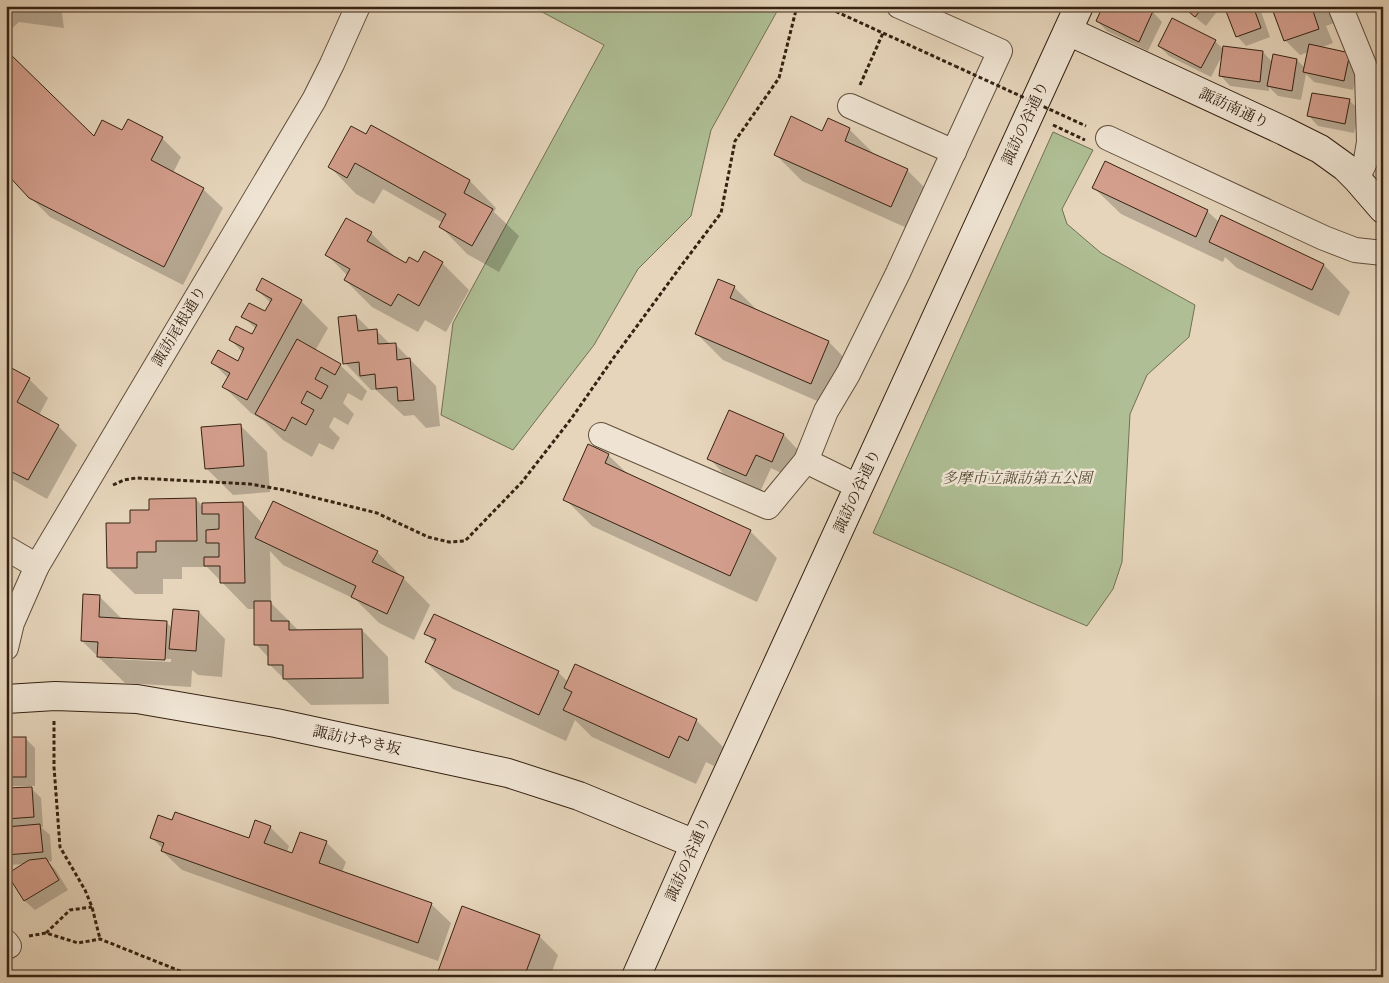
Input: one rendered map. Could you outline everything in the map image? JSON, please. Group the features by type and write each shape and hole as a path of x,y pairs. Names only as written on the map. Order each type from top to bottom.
{"street":[{"name":"諏訪尾根通り","path":"6,648 12,623 37,566 314,100 358,6"},
{"path":"601,435 768,507 806,461 826,411 848,374 898,273 1000,51 899,6"},
{"name":"諏訪の谷通り","path":"636,977 695,844 1079,6"},
{"path":"1340,6 1367,72 1369,142 1366,160 1357,179"},
{"name":"諏訪南通り","path":"1068,31 1320,149 1345,167 1383,209"},
{"path":"850,106 954,152"},
{"path":"1097,139 1324,238 1355,250 1383,253"},
{"path":"806,461 859,487"},
{"path":"6,548 37,566"},
{"name":"諏訪けやき坂","path":"6,699 54,696 137,699 276,723 508,772 580,796 695,844"}],"path":[{"path":"113,486 124,480 136,478 250,484 377,513 428,537 449,542 466,540 522,482 565,427 721,213 735,141 779,78 797,6"},
{"path":"824,6 1086,126"},
{"path":"850,106 883,33"},
{"path":"1054,125 1097,139"},
{"path":"54,696 54,767 60,847 85,890 92,907 100,939"},
{"path":"46,933 70,910 92,907"},
{"path":"7,944 24,937 46,933 78,943 100,939 195,977"}],"green space":[{"path":"531,6 780,6 711,130 691,216 638,269 594,345 513,450 441,415 453,323 604,45"},
{"name":"多摩市立諏訪第五公園","path":"1053,132 1093,150 1062,209 1067,224 1101,253 1195,305 1189,337 1147,375 1130,414 1122,562 1113,589 1087,626 873,533"}],"building":[{"path":"1103,6 1143,6 1153,11 1139,42 1096,21"},
{"path":"1182,6 1204,6 1195,17"},
{"path":"1224,6 1253,6 1261,28 1236,37"},
{"path":"1271,6 1319,6 1320,9 1313,11 1319,29 1284,41"},
{"path":"1172,18 1216,40 1201,68 1158,46"},
{"path":"1309,44 1350,53 1344,81 1303,72"},
{"path":"1223,46 1263,51 1260,82 1219,76"},
{"path":"6,50 94,136 102,120 122,130 128,119 163,137 151,160 204,188 164,267 29,198 6,173"},
{"path":"1273,54 1297,59 1292,91 1267,86"},
{"path":"1312,93 1350,99 1345,124 1307,116"},
{"path":"791,116 822,131 828,118 850,128 845,141 908,169 891,207 774,155"},
{"path":"371,125 470,180 464,193 493,209 472,246 439,227 446,214 355,163 347,178 328,167 351,126 366,134"},
{"path":"1105,161 1208,210 1196,237 1092,188"},
{"path":"1221,215 1324,264 1312,290 1209,242"},
{"path":"346,218 372,232 367,241 406,263 409,257 418,262 424,251 443,262 419,306 398,294 391,306 344,280 350,269 325,255"},
{"path":"262,278 302,300 247,400 222,387 230,373 211,363 218,350 238,361 244,348 229,340 236,326 252,334 257,325 241,317 249,303 265,311 272,299 256,290"},
{"path":"718,279 735,286 730,298 829,341 811,384 695,334"},
{"path":"356,315 358,331 377,329 378,344 396,343 397,360 410,358 414,400 398,401 397,387 376,389 375,374 360,376 359,362 343,364 338,317"},
{"path":"297,339 341,364 335,375 321,367 315,379 328,386 321,399 307,391 301,403 314,410 306,425 292,417 285,431 255,414"},
{"path":"6,365 30,378 17,402 59,425 28,480 6,469"},
{"path":"729,410 784,434 772,462 756,455 746,476 707,459"},
{"path":"241,424 244,466 205,469 201,427"},
{"path":"588,444 609,454 605,463 751,530 730,576 563,500"},
{"path":"196,498 197,541 156,541 156,552 137,552 137,568 107,568 106,523 130,523 130,510 149,510 149,499"},
{"path":"273,501 378,551 372,562 404,577 387,614 351,597 356,586 255,538"},
{"path":"243,502 245,583 220,583 220,566 204,566 204,557 219,557 219,543 206,543 206,530 219,529 219,514 202,514 202,503"},
{"path":"83,594 100,595 99,617 167,621 165,660 97,657 98,642 81,641"},
{"path":"254,601 271,601 271,621 289,621 289,630 362,629 363,678 283,679 283,665 268,665 268,645 254,645"},
{"path":"173,609 199,611 196,651 169,649"},
{"path":"434,614 559,671 539,715 425,662 436,639 424,634"},
{"path":"575,664 697,719 688,741 679,736 669,758 563,710 572,692 564,688"},
{"path":"6,737 26,737 26,777 6,777"},
{"path":"32,787 34,817 6,819 6,788"},
{"path":"175,812 249,838 255,820 271,826 264,843 292,853 300,832 327,841 319,863 432,903 418,943 161,851 164,843 150,838 158,815 172,820"},
{"path":"40,824 43,852 6,855 6,827"},
{"path":"46,858 59,880 24,901 7,874 29,860"},
{"path":"462,906 540,935 524,977 436,977"}]}
